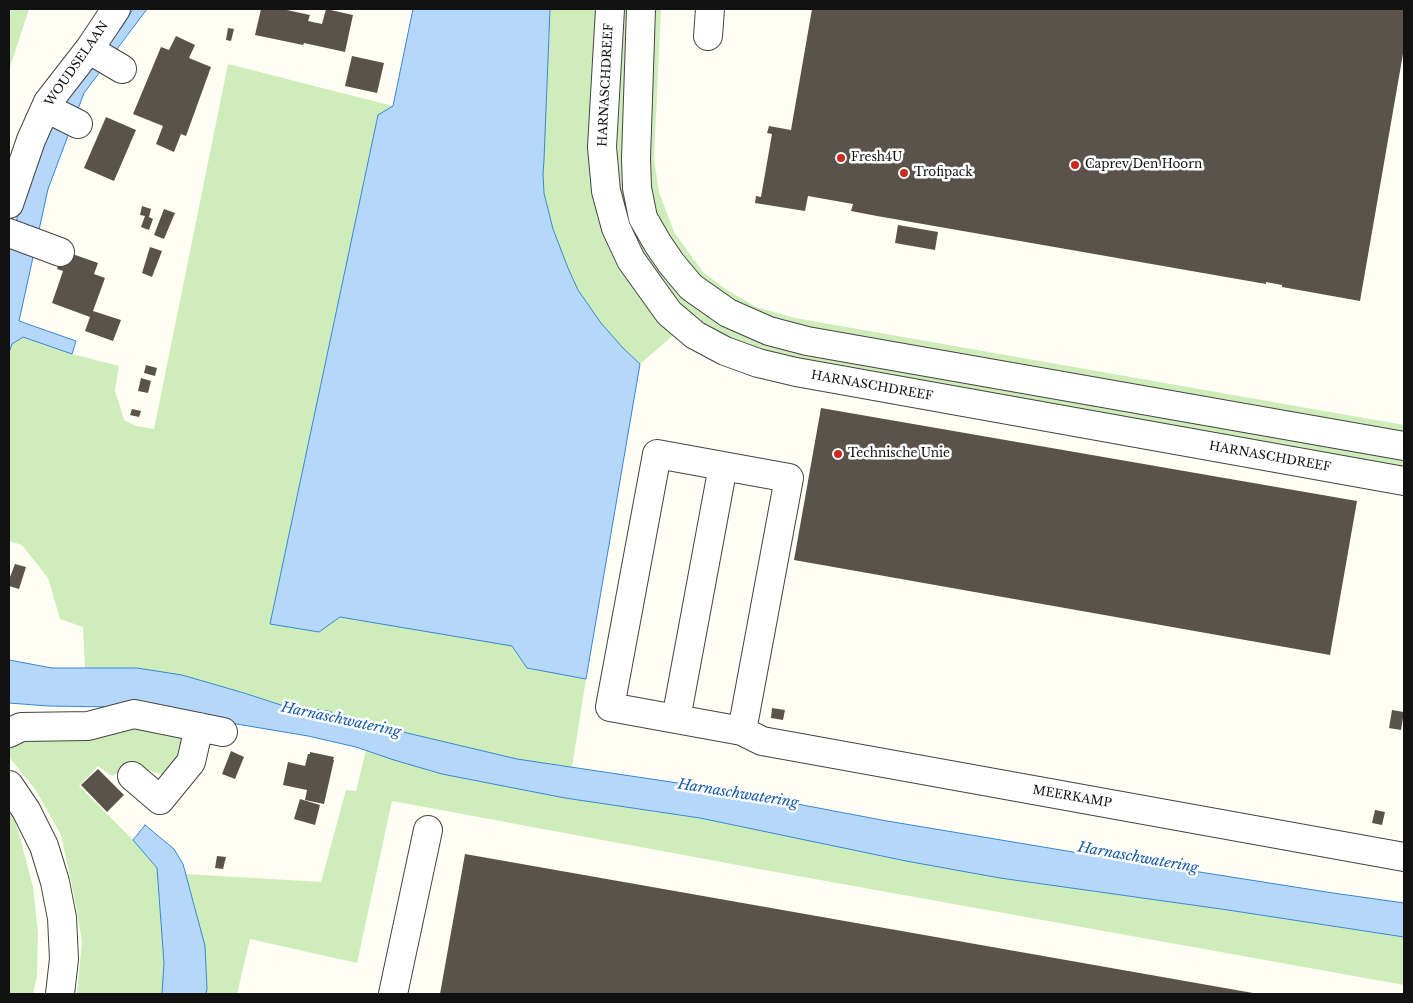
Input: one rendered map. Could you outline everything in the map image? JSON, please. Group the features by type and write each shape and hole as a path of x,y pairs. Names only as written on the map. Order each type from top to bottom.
{"street":[{"name":"WOUDSELAAN","path":"9,204 28,148 49,110 48,102 92,50 116,9"},
{"name":"HARNASCHDREEF","path":"610,9 602,147 606,191 616,228 631,260 668,313 695,336 725,351 758,363 796,372 1404,481"},
{"path":"642,9 636,158 637,188 644,218 658,244 692,287 728,313 768,331 807,341 1404,446"},
{"path":"708,36 710,9"},
{"path":"92,50 122,69"},
{"path":"49,110 78,124"},
{"path":"12,234 51,248"},
{"name":"MEERKAMP","path":"723,466 657,454 610,707 742,731 762,741 1404,857"},
{"path":"676,719 723,466 789,478 742,731"},
{"path":"9,733 21,728 88,726 134,714 211,730 192,762 160,800 132,776"},
{"path":"9,785 26,810 44,846 55,882 62,918 64,951 60,994"},
{"path":"393,994 428,830"}],"green space":[{"path":"9,9 29,9 9,70"},
{"path":"550,9 598,9 591,150 677,332 640,364 601,323 578,290 553,229 544,193 543,174"},
{"path":"616,9 630,9 625,172 719,322 1404,456 1404,470 800,364 731,344 673,305 642,266 611,173"},
{"path":"649,9 661,9 654,159 659,192 674,232 703,272 724,288 756,307 795,318 1404,425 1404,437 792,330 717,299 663,238 647,195"},
{"path":"228,64 393,106 378,115 270,624 319,632 340,617 512,646 527,668 586,679 572,767 517,759 365,723 328,711 281,705 182,675 137,668 85,668 83,627 60,619 48,578 22,545 9,541 9,357 12,344 23,337 72,354 119,366 115,391 124,420 136,426 154,429"},
{"path":"129,721 181,736 186,752 179,768 162,775 144,768 128,768 112,776 98,766 79,786 133,840 157,868 164,963 162,994 77,994 82,941 61,835 35,789 9,757 9,741"},
{"path":"366,750 442,774 565,798 700,818 906,861 1000,878 1404,937 1404,985 392,801 357,963 250,939 237,994 206,994 205,946 186,874 321,882 346,790 356,791"},
{"path":"9,803 33,887 38,933 37,976 33,994 9,994"}],"water":[{"path":"133,9 147,9 84,93 48,189 19,321 76,341 72,354 23,337 12,344 9,353 9,244 45,128 75,85 122,27"},
{"path":"413,9 550,9 543,174 544,193 553,229 578,290 601,323 640,364 586,679 527,668 512,646 340,617 319,632 270,624 378,115 393,106"},
{"name":"Harnaschwatering","path":"9,660 52,668 137,668 182,675 281,705 328,711 365,723 517,759 718,789 887,821 1085,854 1404,903 1404,937 1000,878 906,861 700,818 565,798 442,774 356,747 308,736 153,710 9,703"},
{"path":"145,825 174,849 183,864 205,946 206,994 162,994 164,963 157,868 133,840"}],"building":[{"path":"261,9 282,9 310,15 308,21 322,24 326,9 353,15 345,52 255,35"},
{"name":"Caprev Den Hoorn","path":"812,9 1404,9 1404,48 1360,301 1282,287 1282,285 1266,282 1266,284 877,216 851,211 853,204 808,196 805,211 755,203 756,196 761,197 772,134 767,133 769,126 791,130"},
{"path":"228,28 234,29 231,41 226,40"},
{"path":"176,36 195,45 189,58 211,67 186,136 181,134 174,152 156,144 163,126 133,114 161,47 169,50"},
{"path":"352,56 384,63 377,93 345,86"},
{"path":"106,117 136,130 114,181 84,168"},
{"path":"142,206 151,209 149,217 153,219 149,230 141,227 145,216 140,215"},
{"path":"164,209 175,213 164,239 154,235"},
{"path":"898,225 938,232 935,250 895,243"},
{"path":"150,247 162,251 152,277 142,273"},
{"path":"64,251 98,263 94,274 105,278 93,311 121,320 113,341 85,331 90,317 52,303 63,271 57,269"},
{"path":"146,365 157,368 155,376 144,373"},
{"path":"141,378 151,381 148,393 138,391"},
{"path":"821,408 1357,501 1330,655 794,560"},
{"path":"132,409 141,411 139,417 130,415"},
{"path":"15,564 26,567 19,589 9,586 9,577"},
{"path":"772,708 785,710 783,720 771,718"},
{"path":"1392,710 1404,712 1401,730 1389,728"},
{"path":"231,751 244,757 235,779 222,774"},
{"path":"310,752 334,757 324,804 305,800 307,790 283,785 288,762 305,766"},
{"path":"98,769 124,795 107,812 81,785"},
{"path":"300,799 320,805 315,825 294,819"},
{"path":"1375,810 1385,812 1382,825 1372,823"},
{"path":"465,854 1253,993 1253,994 440,994"},
{"path":"217,856 226,857 223,869 215,868"}],"place":[{"name":"Fresh4U","path":"841,158"},
{"name":"Caprev Den Hoorn","path":"1075,165"},
{"name":"Trofipack","path":"904,173"},
{"name":"Technische Unie","path":"838,454"}]}
